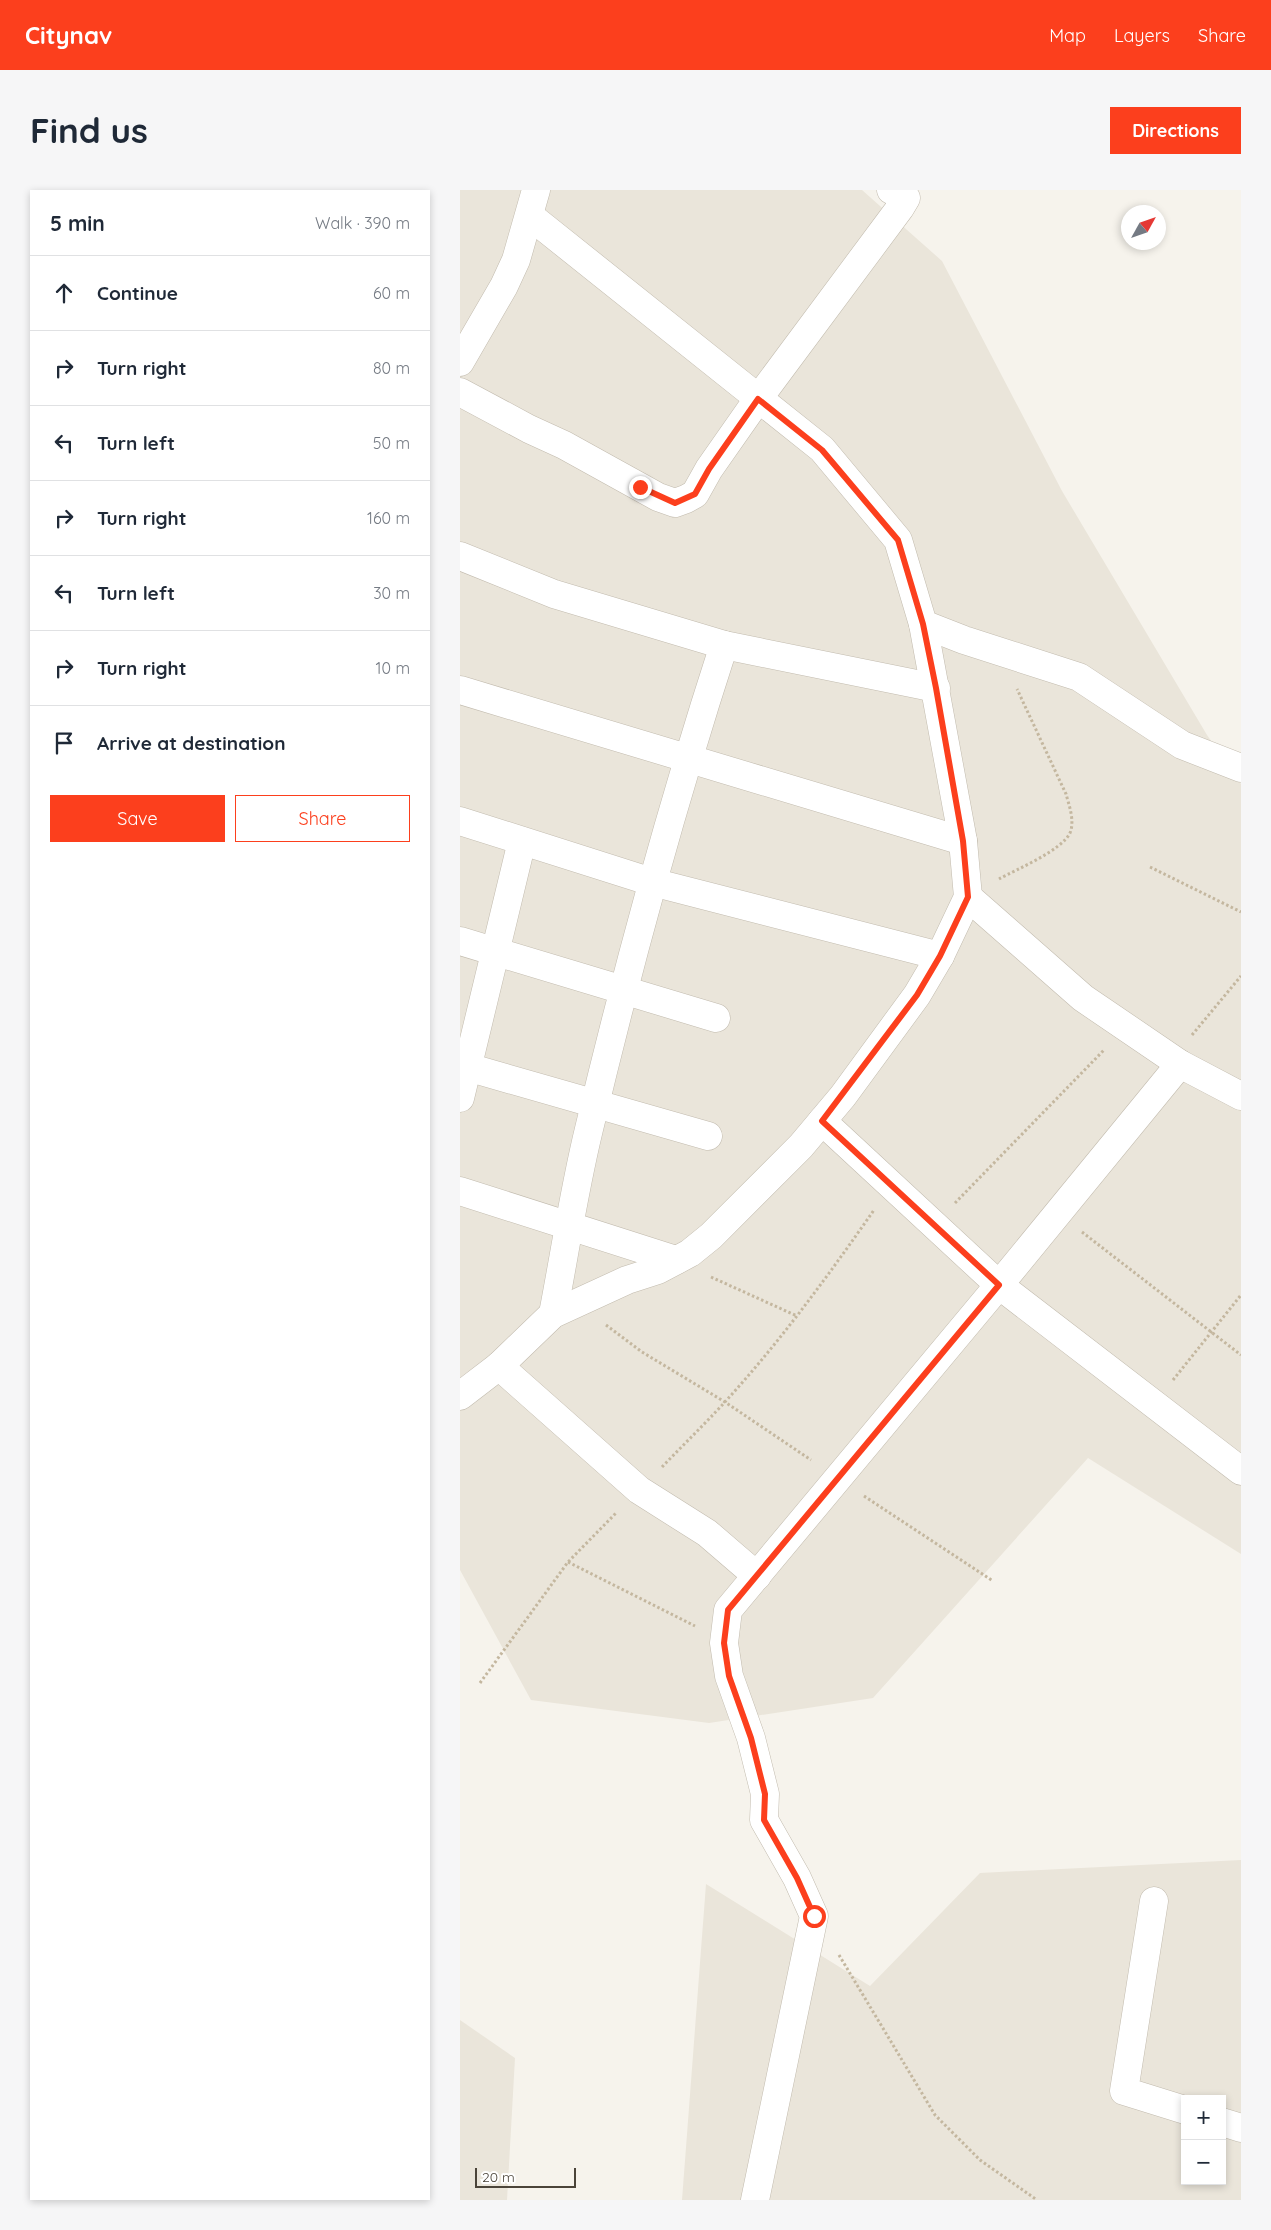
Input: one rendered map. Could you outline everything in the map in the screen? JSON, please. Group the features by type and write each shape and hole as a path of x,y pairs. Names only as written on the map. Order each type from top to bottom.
{"street":[{"path":"460,362 504,286 516,260 536,190"},
{"path":"460,392 529,429 564,444 658,496 675,503 695,494 709,469 758,399 906,198 891,190"},
{"path":"460,1396 499,1366 553,1314 676,1260 690,1253 711,1236 801,1146 822,1121 917,995 940,956 968,897 963,841 936,688 923,624 898,540 822,450 530,216"},
{"path":"460,556 554,594 724,646 936,688"},
{"path":"923,624 1079,677 1182,745 1241,768"},
{"path":"553,1314 595,1104 624,988 687,758 724,646"},
{"path":"460,690 963,841"},
{"path":"460,822 652,882 940,956"},
{"path":"460,1098 464,1067 497,952 522,841"},
{"path":"968,897 1083,998 1176,1061 1241,1096"},
{"path":"460,942 624,988 716,1018"},
{"path":"755,2200 814,1916 764,1807 751,1738 729,1676 724,1643 728,1610 1058,1213 1176,1061"},
{"path":"464,1067 708,1136"},
{"path":"822,1121 999,1285 1241,1471"},
{"path":"460,1191 676,1260"},
{"path":"499,1366 639,1490 707,1533 757,1576"},
{"path":"1154,1901 1124,2091 1181,2109"},
{"path":"1226,2123 1241,2128"}],"path":[{"path":"968,897 1057,846 1070,832 1071,812 1066,794 1028,718 1001,652"},
{"path":"1150,867 1241,912"},
{"path":"1176,1061 1241,976"},
{"path":"934,1225 1126,1027"},
{"path":"480,1683 568,1562 725,1402 797,1316 817,1291 891,1185"},
{"path":"1058,1213 1241,1355"},
{"path":"676,1260 797,1316"},
{"path":"1153,1404 1241,1295"},
{"path":"578,1302 642,1352 725,1402 837,1479 917,1529 993,1581"},
{"path":"568,1562 668,1611 724,1643"},
{"path":"814,1916 935,2115 980,2160 1037,2200"}],"shaded area":[{"path":"460,190 862,190 942,261 1062,491 1207,735 1241,784 1241,1554 1088,1458 873,1698 709,1723 531,1700 460,1570"},
{"path":"1241,1860 1241,2200 682,2200 706,1884 870,1986 980,1873"},
{"path":"460,2020 515,2058 507,2200 460,2200"}],"route":[{"path":"640,487 675,503 686,500 695,494 709,469 758,399 822,450 857,489 898,540 923,624 963,841 968,897 940,956 917,995 843,1096 822,1121 999,1285 728,1610 724,1643 729,1676 751,1738 765,1794 764,1820 797,1878 814,1916"}]}
